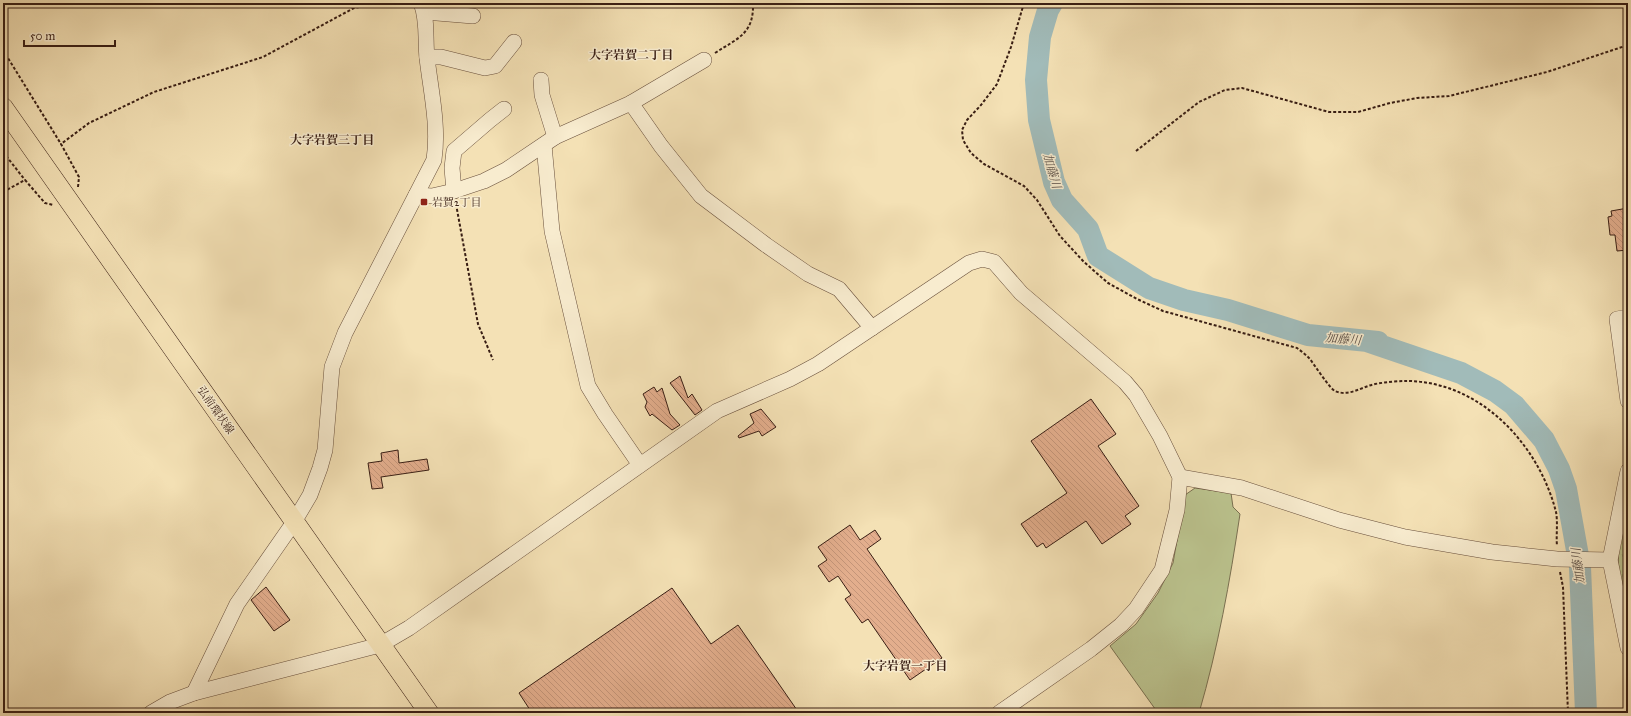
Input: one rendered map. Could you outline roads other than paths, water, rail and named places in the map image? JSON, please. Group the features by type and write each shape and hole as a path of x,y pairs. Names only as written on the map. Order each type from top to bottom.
{"main road":[{"name":"弘前環状線","path":"3,107 429,713"}],"street":[{"path":"194,693 237,604 294,522 310,495 325,450 332,367 345,333 434,160 436,124 427,57 423,7 473,16"},
{"path":"427,57 442,57 486,68 495,66 514,42"},
{"path":"416,195 432,196 454,191 489,178 506,170 550,141 631,103 704,60"},
{"path":"541,80 542,95 550,141 552,231 588,386 640,466"},
{"path":"631,103 661,146 701,196 766,245 808,274 838,290 872,328"},
{"path":"454,191 452,168 454,151 504,110"},
{"path":"151,713 170,702 194,693 380,645 409,628 716,411 790,379 811,368 970,263 982,259 994,262 1021,293 1124,382 1136,395 1160,436 1180,477 1177,510 1162,570 1136,609 1121,625 1091,649 999,713"},
{"path":"1628,317 1617,319 1628,401"},
{"path":"1628,471 1610,560 1628,648"},
{"path":"1180,477 1242,488 1339,520 1405,537 1492,552 1560,559 1610,560"}],"waterway":[{"name":"加藤川","path":"1052,3 1048,10 1040,37 1036,80 1039,120 1054,182 1062,200 1088,229 1098,256 1149,288 1184,300 1228,310 1308,335 1378,342 1367,341 1461,373 1495,391 1514,405 1544,440 1559,469 1566,489 1580,567 1586,713"}],"place":[{"name":"岩賀2丁目","path":"424,202"}],"district":[{"name":"大字岩賀二丁目","path":"631,55"},
{"name":"大字岩賀三丁目","path":"332,140"},
{"name":"大字岩賀一丁目","path":"905,666"}]}
